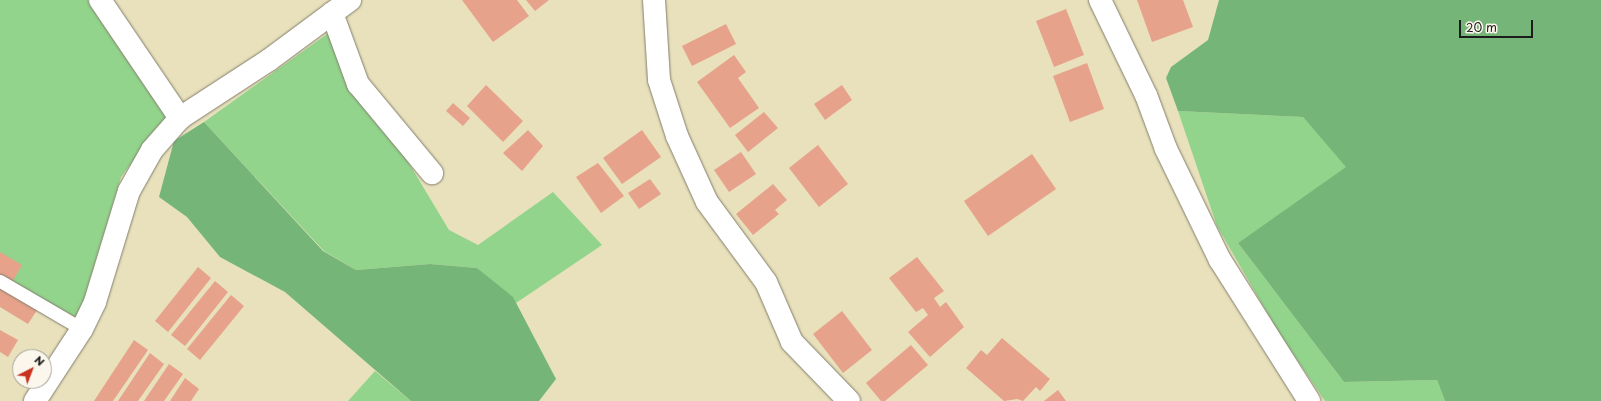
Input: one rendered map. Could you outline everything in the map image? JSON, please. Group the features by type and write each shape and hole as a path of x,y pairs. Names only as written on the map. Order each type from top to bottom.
{"street":[{"path":"100,0 180,118"},
{"path":"35,401 82,329 96,302 129,191 152,150 180,118 269,60 350,0"},
{"path":"654,0 659,80 676,136 707,202 766,282 792,342 846,400"},
{"path":"1100,0 1146,95 1166,149 1220,260 1309,401"},
{"path":"332,14 358,84 432,173"}],"lane":[{"path":"0,281 82,329"}],"green space":[{"path":"0,0 100,0 173,108 121,177 76,326 0,281"},
{"path":"1219,0 1601,0 1601,401 1445,401 1437,380 1344,382 1238,243 1346,167 1303,117 1178,111 1166,78 1171,67 1208,40"},
{"path":"330,32 449,230 478,245 553,192 602,245 516,303 477,268 430,264 356,270 324,251 204,122"},
{"path":"1178,111 1303,117 1347,167 1238,243 1344,382 1437,380 1445,401 1325,401 1277,330 1217,226"},
{"path":"204,122 323,251 356,270 430,264 477,268 513,297 556,379 539,401 411,401 285,292 220,257 187,217 159,197 174,141"},
{"path":"375,371 411,401 348,401"}],"building":[{"path":"462,0 517,0 529,16 493,42"},
{"path":"526,0 549,0 535,11"},
{"path":"1137,0 1183,0 1193,27 1152,42"},
{"path":"1066,9 1084,55 1054,67 1036,21"},
{"path":"726,24 736,44 692,66 682,46"},
{"path":"734,55 746,72 738,78 759,108 730,128 697,82"},
{"path":"1087,63 1104,109 1070,122 1053,76"},
{"path":"486,85 523,121 503,142 467,106"},
{"path":"842,85 852,100 825,120 814,104"},
{"path":"453,103 470,118 463,126 446,111"},
{"path":"764,112 778,128 748,152 735,135"},
{"path":"528,130 543,146 522,171 503,153"},
{"path":"642,130 661,157 622,184 603,158"},
{"path":"818,145 848,184 819,207 789,168"},
{"path":"741,152 756,174 729,192 714,170"},
{"path":"1032,154 1056,189 988,236 964,201"},
{"path":"598,163 624,196 601,213 576,177"},
{"path":"650,179 661,194 639,209 628,193"},
{"path":"773,184 787,200 775,210 779,214 753,235 736,214"},
{"path":"0,252 22,265 12,282 0,275"},
{"path":"917,257 944,291 934,298 940,307 946,302 964,327 930,357 908,332 928,315 923,308 916,312 889,278"},
{"path":"198,267 211,278 168,332 155,321"},
{"path":"215,281 228,292 185,346 171,335"},
{"path":"0,284 39,307 28,324 0,307"},
{"path":"231,295 244,306 200,360 187,349"},
{"path":"842,311 872,350 843,373 813,334"},
{"path":"0,330 18,340 8,357 0,352"},
{"path":"1002,338 1050,379 1040,391 1036,387 1023,401 1017,399 1004,401 966,368 981,350 987,355"},
{"path":"134,340 148,350 113,401 94,401"},
{"path":"911,345 928,365 885,401 881,401 866,383"},
{"path":"150,353 164,364 138,401 118,401"},
{"path":"169,364 183,374 164,401 144,401"},
{"path":"185,378 199,389 191,401 170,401"},
{"path":"1058,390 1066,401 1044,401"}]}
